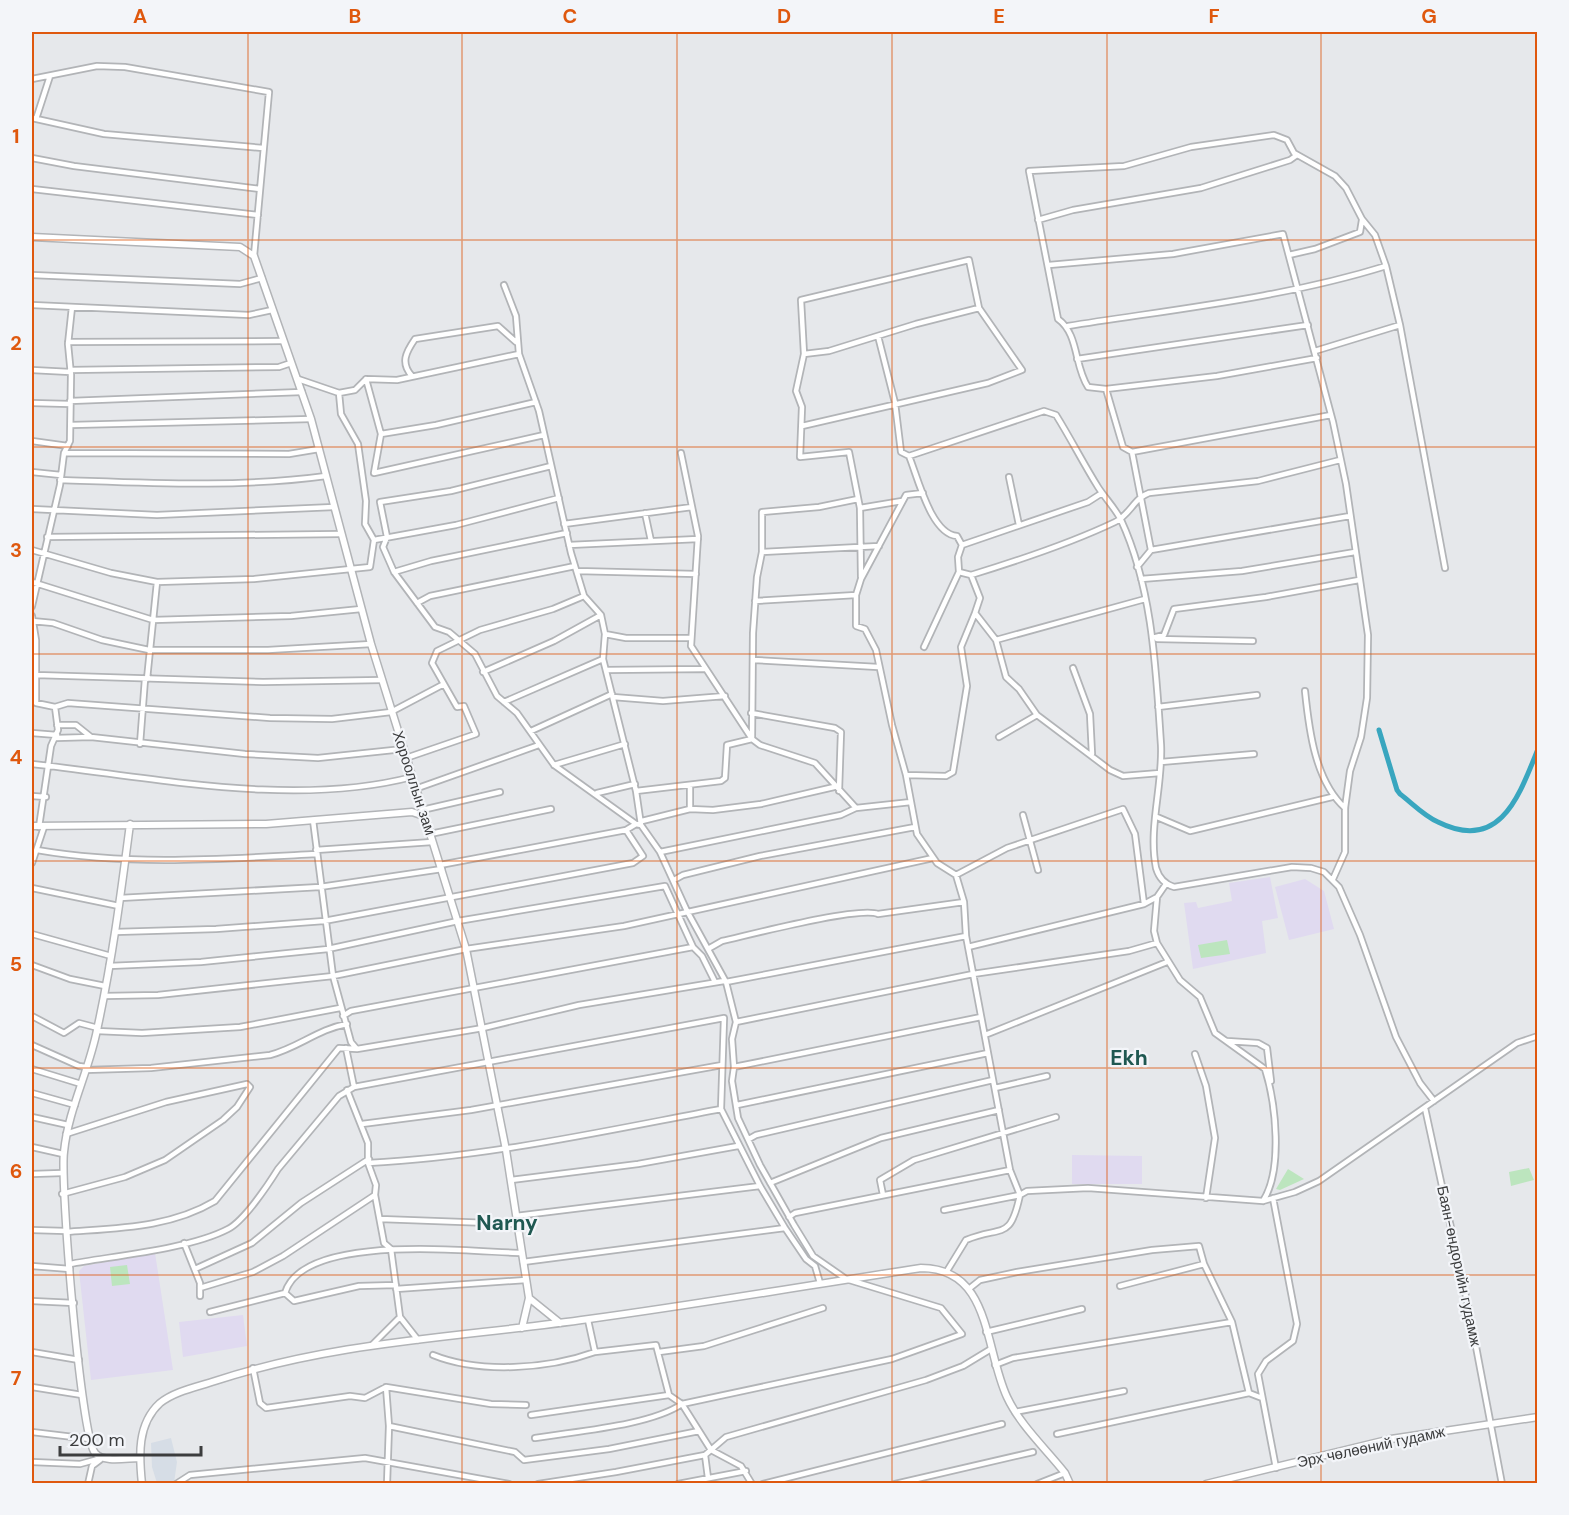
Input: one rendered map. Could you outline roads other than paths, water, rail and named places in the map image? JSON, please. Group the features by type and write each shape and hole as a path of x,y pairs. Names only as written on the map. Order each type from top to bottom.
{"street":[{"path":"32,79 97,66 125,67 269,92 262,148 254,256 240,247 32,237"},
{"path":"50,76 34,118 104,134 262,148"},
{"path":"1317,358 1217,376 1106,389 1088,387 1068,326 1058,319 1029,171 1124,166 1191,147 1274,135 1287,140 1297,155 1335,176 1346,188 1362,219 1375,235 1386,266 1400,324 1445,568"},
{"path":"1038,220 1073,210 1201,188 1290,160 1297,155"},
{"path":"32,158 74,166 260,189"},
{"path":"32,189 258,216"},
{"path":"1289,255 1315,249 1360,232 1362,219"},
{"path":"1049,265 1173,254 1283,234 1331,415 1350,516 1368,635 1369,677 1361,737 1350,771 1345,852 1333,879"},
{"name":"Хорооллын зам","path":"254,256 310,419 370,644 466,949 506,1150 529,1298 522,1328"},
{"path":"802,426 988,383 1022,370 979,308 969,260 801,300 804,354 796,391 802,407 800,457 849,452 860,508 861,579"},
{"path":"1068,326 1231,302 1347,278 1386,266"},
{"path":"32,275 240,284 262,278"},
{"path":"504,285 516,316 516,342 536,402 576,569 584,596 601,615 605,634 603,659 635,784 640,824"},
{"path":"32,305 249,315 272,310"},
{"path":"32,606 34,583 54,510 71,425 68,342 72,307"},
{"path":"804,354 830,351 979,308"},
{"path":"1315,351 1400,324"},
{"path":"412,376 406,369 405,355 415,339 498,326 516,342"},
{"path":"1077,359 1308,326"},
{"path":"878,336 895,403 901,452 909,456 936,524 948,536 957,536 962,545 958,557 959,572 924,647"},
{"path":"68,342 283,341"},
{"path":"297,379 339,393 355,390 366,379 397,380 519,354"},
{"path":"32,370 279,367 291,363"},
{"path":"366,379 381,434 374,473 544,435"},
{"path":"1106,389 1123,447 1132,452 1331,415"},
{"path":"32,403 302,393"},
{"path":"32,550 111,573 157,582 254,579 370,567 374,540 365,524 366,501 358,444 341,414 339,393"},
{"path":"381,434 436,425 536,402"},
{"path":"909,456 1044,411 1050,411 1056,415 1102,493 1121,519 1141,579 1152,638 1161,762 1156,867 1166,884 1174,887 1293,867 1311,868 1333,879 1359,935 1396,1037 1420,1083 1434,1101"},
{"path":"71,425 310,419"},
{"path":"32,441 68,446"},
{"path":"64,453 289,454 319,449"},
{"path":"1132,452 1150,550"},
{"path":"681,453 698,539 695,617 690,638 704,669 725,696 752,740 760,745 815,763 834,787 856,808"},
{"path":"959,572 971,575 1030,557 1121,519 1132,509 1140,496 1149,492 1258,481 1340,460"},
{"path":"535,1438 640,1420 670,1413 682,1404 892,1359 962,1334 941,1308 846,1279 813,1256 770,1183 738,1118 732,1081 734,1066 732,1039 736,1022 725,981 687,911 660,852 640,824 554,765 517,713 496,696 475,654 449,632 435,627 394,572 383,547 387,537 380,502 451,491 551,466"},
{"path":"32,472 61,478 196,486 281,482 326,476"},
{"path":"1009,477 1019,525"},
{"path":"923,493 906,495 861,579 856,595 856,626 865,629 876,650 878,667 906,775 915,827 933,858 956,875 964,902 966,936 1010,1170 1020,1195 1012,1223 999,1232 966,1240 947,1271"},
{"path":"962,545 1088,502 1102,493"},
{"path":"374,540 456,525 559,498"},
{"path":"752,740 755,601 762,552 762,512 819,507 858,499"},
{"path":"860,508 902,501"},
{"path":"32,509 159,515 334,507"},
{"path":"564,524 692,507"},
{"path":"645,513 651,541"},
{"path":"1137,567 1150,550 1350,516"},
{"path":"394,572 431,561 567,533"},
{"path":"47,537 340,534"},
{"path":"569,545 698,539"},
{"path":"762,552 823,551 879,546"},
{"path":"1141,579 1242,571 1355,552"},
{"path":"417,603 430,596 576,569 696,574"},
{"path":"906,775 946,776 952,772 967,686 961,647 980,598 971,575"},
{"path":"1152,638 1164,635 1174,609 1266,597 1359,580"},
{"path":"140,744 157,582"},
{"path":"34,583 153,620 291,616 361,609"},
{"path":"755,601 856,595"},
{"path":"406,758 476,734 464,706 457,707 432,663 437,651 460,642 480,630 553,609 584,596"},
{"path":"996,639 1145,599"},
{"path":"975,613 996,639 1006,677 1019,689 1037,715 1092,754 1110,770 1123,776 1160,773"},
{"path":"483,672 554,641 601,615"},
{"path":"370,644 268,650 149,650 102,640 53,623 32,619 36,640 34,703 54,707 68,703 270,718 332,719 391,712 444,684"},
{"path":"605,634 626,638 690,638"},
{"path":"1152,638 1174,641 1253,641"},
{"path":"504,702 603,659"},
{"path":"753,660 878,667"},
{"path":"1073,668 1090,714 1092,754"},
{"path":"606,670 704,669"},
{"path":"36,675 263,682 382,680"},
{"path":"1305,691 1310,735 1332,797 1346,808"},
{"path":"531,731 612,695 663,701 725,696"},
{"path":"1158,707 1257,695"},
{"path":"32,862 42,827 51,746 57,737 54,707"},
{"path":"751,713 835,728 841,732 839,791"},
{"path":"999,737 1037,715"},
{"path":"57,724 76,725 91,737"},
{"path":"32,733 57,737 91,737 140,744 318,758 403,749"},
{"path":"636,791 721,781 725,778 727,745 752,740"},
{"path":"554,765 625,744"},
{"path":"415,789 539,746"},
{"path":"1161,762 1254,754"},
{"path":"32,764 134,778 268,789 358,787 412,777"},
{"path":"596,793 635,784"},
{"path":"690,785 690,809"},
{"path":"120,898 320,887 441,867 626,830 690,809 713,810 761,804 834,787"},
{"path":"32,826 266,824 423,813 500,792"},
{"path":"32,796 46,797"},
{"path":"1157,817 1190,831 1332,797"},
{"path":"660,852 841,815 856,808 910,802"},
{"path":"430,834 551,809"},
{"path":"956,875 994,854 1123,809 1135,834 1144,904"},
{"path":"1023,815 1038,870"},
{"path":"313,820 324,921 333,976 351,1042 357,1049"},
{"path":"102,1458 93,1451 82,1395 62,1194 62,1173 68,1125 97,1029 104,996 130,824"},
{"path":"674,880 683,875 760,856 915,827"},
{"path":"115,932 216,929 324,921 633,863 643,856 626,830"},
{"path":"37,850 73,856 126,859 214,859 432,842"},
{"path":"104,996 158,995 333,976 466,949 624,926 933,858"},
{"path":"968,947 1144,904 1157,897 1166,884"},
{"path":"109,966 201,962 328,949 458,921 665,886 693,947 702,956 715,981"},
{"path":"32,888 119,906"},
{"path":"1157,897 1154,931 1157,943 1167,962 1180,980 1200,998 1215,1033 1244,1051 1265,1069 1272,1090"},
{"path":"708,949 722,941 849,914 871,911 878,914 888,913 964,902"},
{"path":"32,933 111,956"},
{"path":"32,1230 66,1232 152,1224 192,1213 215,1201 339,1048 357,1049 483,1028 579,1005 725,981 966,936"},
{"path":"736,1022 973,974 1096,957 1157,943"},
{"path":"344,1016 351,1011 693,947"},
{"path":"985,1035 1167,962"},
{"path":"32,965 70,979 105,986"},
{"path":"32,1016 64,1033 79,1023 97,1029 142,1033 240,1027 340,1008"},
{"path":"734,1066 981,1017"},
{"path":"32,1266 70,1267 184,1243 209,1236 236,1224 294,1149 347,1090 354,1087 489,1064 642,1032 724,1018 721,1109 759,1186 784,1228 815,1266 820,1283"},
{"path":"32,1045 86,1068 151,1068 270,1055 285,1051 330,1027 347,1024"},
{"path":"944,1210 1039,1189 1088,1188 1263,1201 1319,1181 1517,1043 1538,1036"},
{"path":"1224,1040 1258,1042 1267,1048 1272,1090 1274,1163 1272,1187 1263,1201"},
{"path":"345,1048 354,1087"},
{"path":"737,1105 988,1053"},
{"path":"1195,1054 1206,1086 1215,1138 1206,1198"},
{"path":"362,1124 497,1106 722,1065"},
{"path":"32,1070 81,1084"},
{"path":"995,1088 1047,1076"},
{"path":"749,1139 756,1135 993,1080"},
{"path":"62,1194 125,1177 165,1160 223,1120 237,1107 250,1087 248,1083 166,1102 66,1134"},
{"path":"347,1090 357,1120 362,1124 376,1185 375,1195 384,1243 390,1249 400,1317 418,1340"},
{"path":"32,1093 75,1105"},
{"name":"Баян-өндорийн гудамж","path":"1425,1108 1470,1315 1502,1484"},
{"path":"195,1269 252,1243 301,1203 369,1161 422,1160 506,1150 721,1109"},
{"path":"770,1183 881,1138 999,1110"},
{"path":"32,1117 68,1125"},
{"path":"883,1195 880,1180 906,1163 1056,1118"},
{"path":"734,1137 745,1132"},
{"path":"511,1180 638,1164 738,1146"},
{"path":"32,1147 63,1154"},
{"path":"789,1217 795,1213 1010,1170"},
{"path":"32,1174 62,1173"},
{"path":"516,1216 759,1186"},
{"path":"200,1288 253,1272 283,1256 375,1195"},
{"path":"1273,1198 1296,1332 1293,1341 1260,1367 1258,1380 1276,1468"},
{"path":"380,1219 517,1224"},
{"path":"523,1262 784,1228"},
{"path":"184,1243 195,1269 200,1296"},
{"path":"970,1288 980,1280 1017,1272 1199,1246 1202,1248 1204,1264 1232,1322 1249,1393"},
{"path":"285,1293 288,1283 312,1263 390,1249 522,1253"},
{"path":"1120,1286 1204,1264"},
{"path":"142,1484 139,1458 147,1420 161,1403 182,1392 285,1359 418,1340 588,1320 921,1268 947,1271 970,1288 995,1365 1015,1412 1065,1473 1070,1484"},
{"path":"285,1293 294,1301 359,1286 396,1287 526,1280"},
{"path":"210,1312 285,1293"},
{"path":"529,1298 560,1323"},
{"path":"32,1301 74,1303"},
{"path":"659,1352 705,1346 823,1308"},
{"path":"986,1332 1082,1309"},
{"path":"370,1347 400,1317"},
{"path":"588,1320 595,1352"},
{"path":"995,1365 1013,1358 1232,1322"},
{"path":"433,1355 455,1361 505,1366 580,1357 595,1352 653,1344 659,1352 669,1395 682,1404 711,1450 746,1471 752,1484"},
{"path":"538,1484 705,1455 726,1437 926,1380 963,1366 991,1349"},
{"path":"32,1352 79,1360"},
{"path":"253,1368 260,1404 266,1408 350,1396 365,1398 386,1387 491,1404 526,1405"},
{"path":"32,1387 82,1395"},
{"path":"386,1387 390,1460 387,1484"},
{"path":"1015,1412 1124,1391"},
{"path":"1057,1434 1249,1393 1262,1398"},
{"path":"531,1415 669,1395"},
{"name":"Эрх чөлөөний гудамж","path":"1206,1484 1391,1439 1538,1416"},
{"path":"763,1484 1002,1424"},
{"path":"389,1426 515,1452 524,1460 609,1449 699,1431"},
{"path":"32,1431 90,1438"},
{"path":"895,1484 1034,1452"},
{"path":"705,1455 708,1478"},
{"path":"32,1462 80,1464 102,1458 139,1458"},
{"path":"88,1484 92,1466 102,1458"},
{"path":"176,1484 190,1475 365,1458 390,1460 509,1484"},
{"path":"678,1484 746,1471"},
{"path":"1037,1484 1065,1473"}],"waterway":[{"path":"1379,730 1400,794 1423,813 1459,830 1477,830 1492,825 1504,815 1523,785 1538,749"}],"district":[{"name":"Ekh","path":"1129,1058"},
{"name":"Narny","path":"507,1223"}]}
